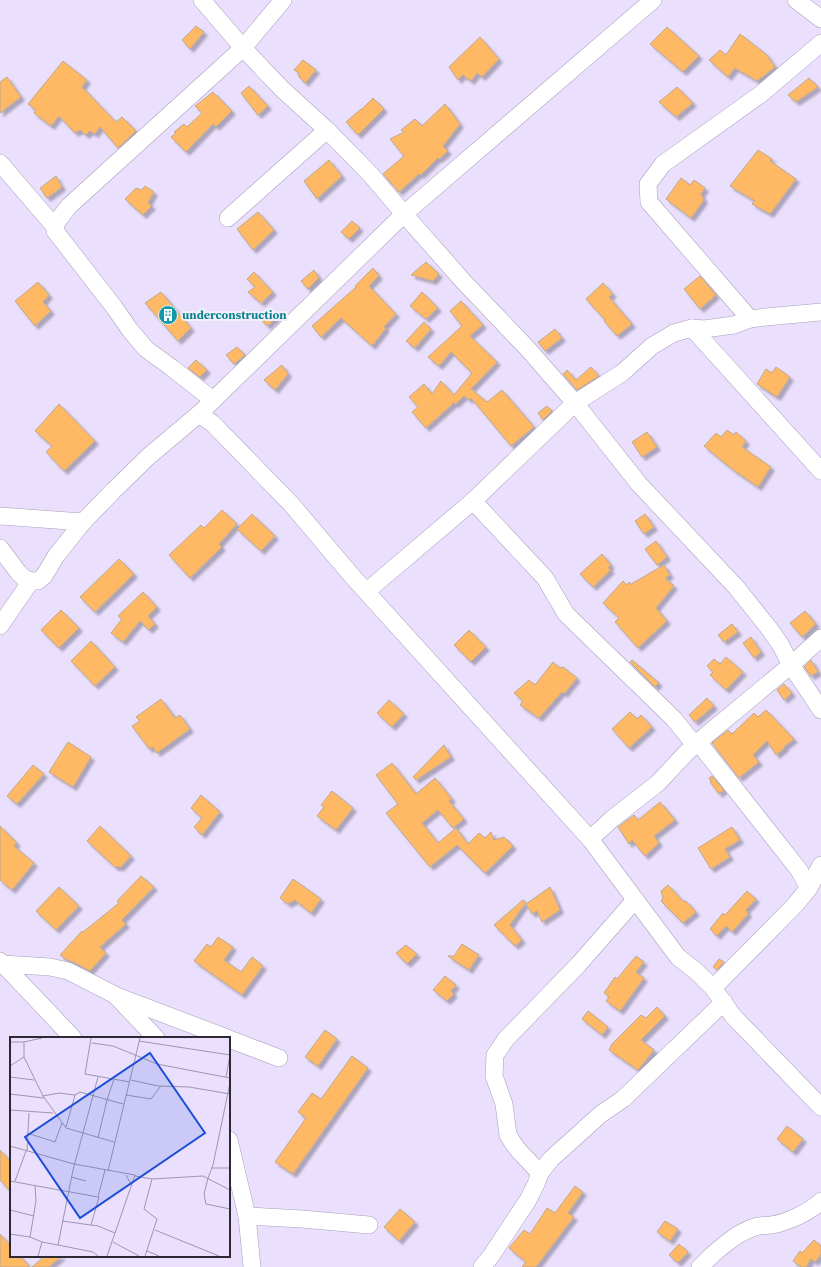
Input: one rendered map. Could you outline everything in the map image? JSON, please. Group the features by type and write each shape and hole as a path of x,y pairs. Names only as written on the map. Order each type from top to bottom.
{"street":[{"path":"202,0 243,48 282,89 327,130 371,175 463,281 527,348 575,403 639,484 736,587 780,644 791,665 821,710"},
{"path":"55,227 56,223 69,206 243,48 283,0"},
{"path":"0,548 24,578 31,581 38,581 44,576 56,556 83,522 113,491 149,456 199,414 404,214 653,0"},
{"path":"796,0 821,19"},
{"path":"750,319 649,202 648,184 663,164 761,94 821,43"},
{"path":"228,218 327,130"},
{"path":"0,163 55,227 55,231 146,349 213,400"},
{"path":"367,592 473,501 575,403 622,372 652,346 674,333 692,328 704,329 734,325 750,319 821,312"},
{"path":"692,328 821,471"},
{"path":"199,414 220,430 292,505 367,592 590,839 678,957 697,972 713,988 733,1016 821,1107"},
{"path":"473,501 545,578 566,614 674,719 688,736 697,743 799,870 809,888"},
{"path":"0,516 83,522"},
{"path":"0,626 31,581"},
{"path":"590,839 612,819 658,784 697,743 791,665 821,638"},
{"path":"713,988 809,888 821,865"},
{"path":"540,1173 519,1151 508,1135 504,1104 494,1076 495,1055 506,1039 578,965 635,900"},
{"path":"2,962 50,967 68,971 115,995 225,1037"},
{"path":"2,962 72,1037"},
{"path":"115,995 155,1037"},
{"path":"482,1267 528,1200 540,1173 550,1159 585,1126 622,1099 724,1002"},
{"path":"230,1039 279,1058"},
{"path":"230,1144 247,1216 252,1267"},
{"path":"700,1267 741,1233 756,1226 771,1225 797,1216 816,1206 821,1201"},
{"path":"247,1216 369,1225"}],"building":[{"path":"196,26 204,32 190,49 182,40"},
{"path":"667,27 699,56 683,72 650,44"},
{"path":"740,34 766,54 775,67 757,81 735,68 728,77 709,60 720,50 726,55"},
{"path":"480,37 499,59 482,77 477,73 471,81 463,75 458,80 449,67"},
{"path":"303,60 316,70 305,83 299,77 299,73 294,70"},
{"path":"63,61 87,80 82,87 116,122 122,117 136,131 118,148 100,127 95,134 90,131 86,135 80,130 75,133 59,116 51,126 34,113 36,110 28,104"},
{"path":"7,77 21,97 0,113 0,82"},
{"path":"809,78 818,87 796,102 788,95"},
{"path":"249,86 268,106 258,115 241,93"},
{"path":"677,87 693,103 676,117 659,102"},
{"path":"213,92 232,111 216,127 213,124 186,152 171,137 176,133 174,132 184,124 187,127 202,113 195,106"},
{"path":"373,98 384,109 358,135 346,122"},
{"path":"445,104 460,124 443,146 448,151 399,192 383,174 404,156 390,139 404,132 401,130 415,119 422,126"},
{"path":"758,150 772,159 770,161 796,179 770,214 752,204 755,201 730,186"},
{"path":"329,160 342,176 317,199 304,181"},
{"path":"56,176 62,187 47,198 40,188"},
{"path":"681,178 690,185 694,180 705,188 701,194 704,200 691,218 666,199"},
{"path":"145,186 154,192 148,203 152,206 143,215 125,199 136,188 141,190"},
{"path":"258,212 274,230 253,250 237,229"},
{"path":"352,221 360,228 349,239 341,232"},
{"path":"426,262 439,274 433,281 411,275"},
{"path":"373,268 379,276 369,286 396,314 384,327 386,328 372,346 341,318 321,337 312,326 356,287 355,286"},
{"path":"314,270 319,278 308,289 301,281"},
{"path":"254,272 273,292 261,303 248,292 255,287 247,279"},
{"path":"700,276 716,295 700,309 684,289"},
{"path":"38,282 49,295 43,302 51,311 35,326 15,301"},
{"path":"603,283 613,294 609,297 632,324 617,336 586,299"},
{"name":"underconstruction","path":"161,292 191,328 178,341 145,303"},
{"path":"422,292 438,308 426,319 410,306"},
{"path":"461,301 483,325 470,336 497,362 471,389 487,402 502,390 534,427 511,446 471,398 469,400 464,396 426,428 412,412 418,407 409,397 424,384 432,394 441,381 454,395 472,373 451,352 439,366 428,357 462,326 450,311"},
{"path":"270,310 276,318 267,326 260,318"},
{"path":"424,322 431,329 415,348 406,341"},
{"path":"555,329 562,338 545,351 538,342"},
{"path":"237,347 245,355 234,364 226,355"},
{"path":"196,360 207,370 200,377 188,368"},
{"path":"282,365 288,374 275,390 264,380"},
{"path":"591,367 599,376 577,390 563,374 567,370 576,380"},
{"path":"776,367 790,377 777,397 757,384 766,369 772,373"},
{"path":"59,404 95,441 64,471 46,452 52,446 35,431"},
{"path":"547,406 552,411 543,420 538,413"},
{"path":"727,430 734,435 736,432 746,441 742,447 771,467 758,487 732,469 704,446 716,433 721,437"},
{"path":"647,432 657,447 642,457 632,442"},
{"path":"222,510 237,524 219,544 222,547 190,578 169,555 201,525 204,528"},
{"path":"252,514 275,536 261,551 237,529"},
{"path":"645,514 654,527 644,534 635,521"},
{"path":"656,541 667,557 657,565 645,549"},
{"path":"602,554 611,565 608,568 611,570 593,587 580,574"},
{"path":"119,559 134,574 95,612 80,597"},
{"path":"664,565 670,575 665,578 674,586 656,608 667,621 638,648 615,622 619,618 603,603 623,581 627,585 629,582 631,584"},
{"path":"143,592 157,607 148,616 155,624 149,630 140,621 123,642 111,633 122,619 118,616"},
{"path":"61,610 79,628 59,648 41,630"},
{"path":"805,611 816,624 802,637 790,623"},
{"path":"732,624 738,632 724,642 718,635"},
{"path":"469,630 486,647 471,662 454,645"},
{"path":"751,637 761,652 754,658 743,643"},
{"path":"91,641 115,667 95,686 71,661"},
{"path":"726,657 743,672 726,690 710,675 713,672 707,666 714,659 720,664"},
{"path":"632,660 659,683 655,687 630,662"},
{"path":"811,660 818,672 811,676 804,667"},
{"path":"553,662 560,668 563,667 577,678 564,694 562,692 539,718 520,705 523,701 514,693 529,680 535,685"},
{"path":"784,684 792,693 784,700 777,690"},
{"path":"707,698 714,706 695,722 689,715"},
{"path":"161,699 175,718 180,715 190,729 157,753 153,747 149,749 132,726 140,721 136,717"},
{"path":"389,700 404,714 392,727 377,713"},
{"path":"766,710 794,739 776,755 767,741 753,755 759,762 739,778 712,743 728,730 732,734 754,713 758,717"},
{"path":"630,712 637,719 641,715 652,727 629,748 612,729"},
{"path":"68,742 91,757 73,787 49,772"},
{"path":"444,745 451,757 416,780 413,777"},
{"path":"392,763 416,794 435,778 452,799 449,801 464,819 453,828 438,810 422,823 438,843 456,828 468,844 479,833 485,838 491,832 494,840 504,837 513,846 485,873 457,845 430,867 386,813 398,804 376,775"},
{"path":"33,765 44,774 17,804 7,796"},
{"path":"712,776 724,790 719,794 710,782 711,781 709,778"},
{"path":"332,791 353,808 336,830 317,816 324,807 321,805"},
{"path":"201,795 220,812 202,835 194,827 202,818 191,808"},
{"path":"660,802 675,820 654,836 659,843 645,856 632,840 629,844 618,827 634,815 638,820"},
{"path":"0,826 17,843 14,846 34,863 12,890 0,880"},
{"path":"100,826 131,856 120,868 118,866 116,868 87,841"},
{"path":"732,827 740,840 725,849 730,857 711,869 698,848"},
{"path":"141,876 154,887 122,920 126,924 100,947 106,953 90,971 60,955 82,931 83,932 119,903 117,901"},
{"path":"293,879 321,899 311,913 295,900 288,904 280,898"},
{"path":"668,885 696,912 683,923 661,901 663,898 661,891"},
{"path":"59,887 79,906 56,930 36,911"},
{"path":"550,887 560,910 542,922 537,911 532,914 526,904"},
{"path":"747,891 756,899 746,910 748,914 732,932 726,926 717,936 710,929 723,913 725,915"},
{"path":"523,900 526,902 510,925 522,940 515,946 494,925"},
{"path":"218,937 233,947 224,960 241,972 252,957 263,966 242,995 194,961 207,944 211,947"},
{"path":"462,944 479,955 469,970 448,956 454,956"},
{"path":"406,945 417,954 407,964 396,953"},
{"path":"636,956 644,962 636,972 644,978 620,1011 606,1001 609,997 604,993 615,977 617,979"},
{"path":"719,959 724,962 717,970 713,967"},
{"path":"445,976 456,985 451,991 454,994 447,1001 433,990"},
{"path":"657,1007 665,1016 641,1040 654,1050 638,1070 609,1050 612,1044 641,1015 646,1018"},
{"path":"588,1011 608,1027 602,1035 582,1019"},
{"path":"325,1030 337,1039 318,1066 305,1057"},
{"path":"352,1056 368,1068 293,1174 275,1162 306,1118 298,1112 312,1093 321,1099"},
{"path":"787,1126 803,1139 793,1152 777,1139"},
{"path":"0,1150 10,1161 10,1191 0,1180"},
{"path":"575,1186 583,1192 568,1213 574,1217 536,1267 522,1267 526,1262 509,1248 524,1230 530,1234 547,1208 555,1213"},
{"path":"400,1209 415,1222 399,1241 384,1227"},
{"path":"665,1221 678,1229 670,1241 657,1232"},
{"path":"0,1234 10,1245 10,1257 21,1257 30,1267 0,1267"},
{"path":"814,1240 821,1246 821,1255 815,1262 811,1259 806,1267 801,1267 793,1261 800,1251 802,1253"},
{"path":"679,1244 688,1252 678,1263 669,1255"},
{"path":"44,1257 61,1257 49,1267 32,1267"}],"place":[{"name":"underconstruction","path":"168,315"}]}
